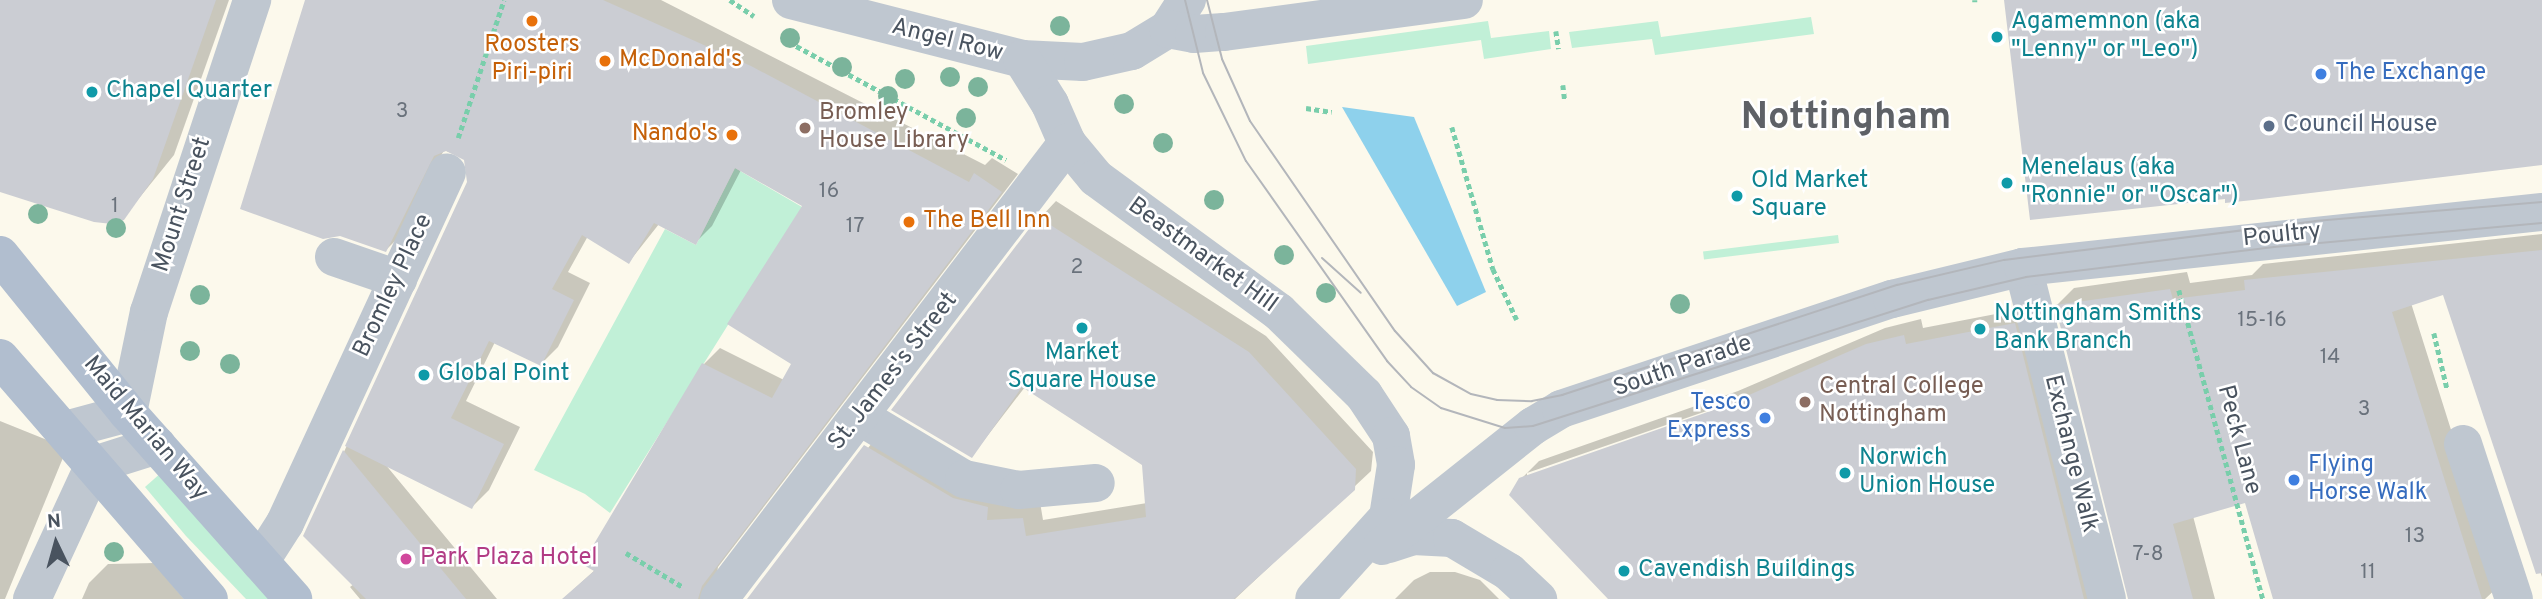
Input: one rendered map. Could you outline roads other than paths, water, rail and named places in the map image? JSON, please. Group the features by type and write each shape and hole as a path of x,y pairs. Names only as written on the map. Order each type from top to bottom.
{"main road":[{"name":"Maid Marian Way","path":"0,255 128,413 293,599"},
{"path":"0,358 65,429 208,599"}],"street":[{"name":"Mount Street","path":"128,413 149,312 252,0"},
{"name":"Angel Row","path":"791,0 1022,60 1108,60 1177,14"},
{"path":"1199,0 1224,32"},
{"path":"1177,14 1194,34 1464,0"},
{"name":"Beastmarket Hill","path":"1022,60 1050,104 1067,143 1096,178 1279,312 1364,395 1393,446 1396,465 1388,517 1322,591"},
{"name":"St. James's Street","path":"706,596 785,511 1067,143"},
{"name":"Bromley Place","path":"260,562 285,523 447,173"},
{"name":"Poultry","path":"2023,267 2171,248 2542,212"},
{"path":"334,257 398,279"},
{"name":"South Parade","path":"1322,591 1533,426 1561,409 1699,360 1905,295 2023,267"},
{"name":"Exchange Walk","path":"2023,267 2108,599"},
{"path":"65,429 128,413"},
{"path":"859,416 964,479 1019,489 1096,483"},
{"path":"2463,444 2514,599"},
{"path":"32,599 94,465 157,445"},
{"path":"1381,546 1413,536 1452,538 1509,572 1538,599"}],"water":[{"path":"1342,107 1414,117 1486,292 1457,306"}],"tram line":[{"path":"1185,0 1203,73 1246,161 1387,361 1411,387 1441,408 1505,428 1533,426 1928,300 2026,277 2274,247 2542,223"},
{"path":"1207,0 1222,59 1250,121 1395,331 1433,373 1471,394 1497,400 1532,401 1562,395 1897,285 2004,260 2315,221 2542,202"},
{"path":"1322,258 1361,293"}],"place":[{"name":"Roosters Piri-piri","path":"532,21"},
{"name":"Agamemnon (aka \"Lenny\" or \"Leo\")","path":"1997,37"},
{"name":"McDonald's","path":"605,61"},
{"name":"The Exchange","path":"2321,74"},
{"name":"Chapel Quarter","path":"92,92"},
{"name":"Council House","path":"2269,126"},
{"name":"Bromley House Library","path":"805,128"},
{"name":"Nando's","path":"732,135"},
{"name":"Menelaus (aka \"Ronnie\" or \"Oscar\")","path":"2007,183"},
{"name":"Old Market Square","path":"1737,196"},
{"name":"The Bell Inn","path":"909,222"},
{"name":"Market Square House","path":"1082,328"},
{"name":"Nottingham Smiths Bank Branch","path":"1980,329"},
{"name":"Global Point","path":"424,375"},
{"name":"Central College Nottingham","path":"1805,402"},
{"name":"Tesco Express","path":"1765,418"},
{"name":"Norwich Union House","path":"1845,473"},
{"name":"Flying Horse Walk","path":"2294,480"},
{"name":"Park Plaza Hotel","path":"406,559"},
{"name":"Cavendish Buildings","path":"1624,571"}],"district":[{"name":"Nottingham","path":"1846,119"}]}
